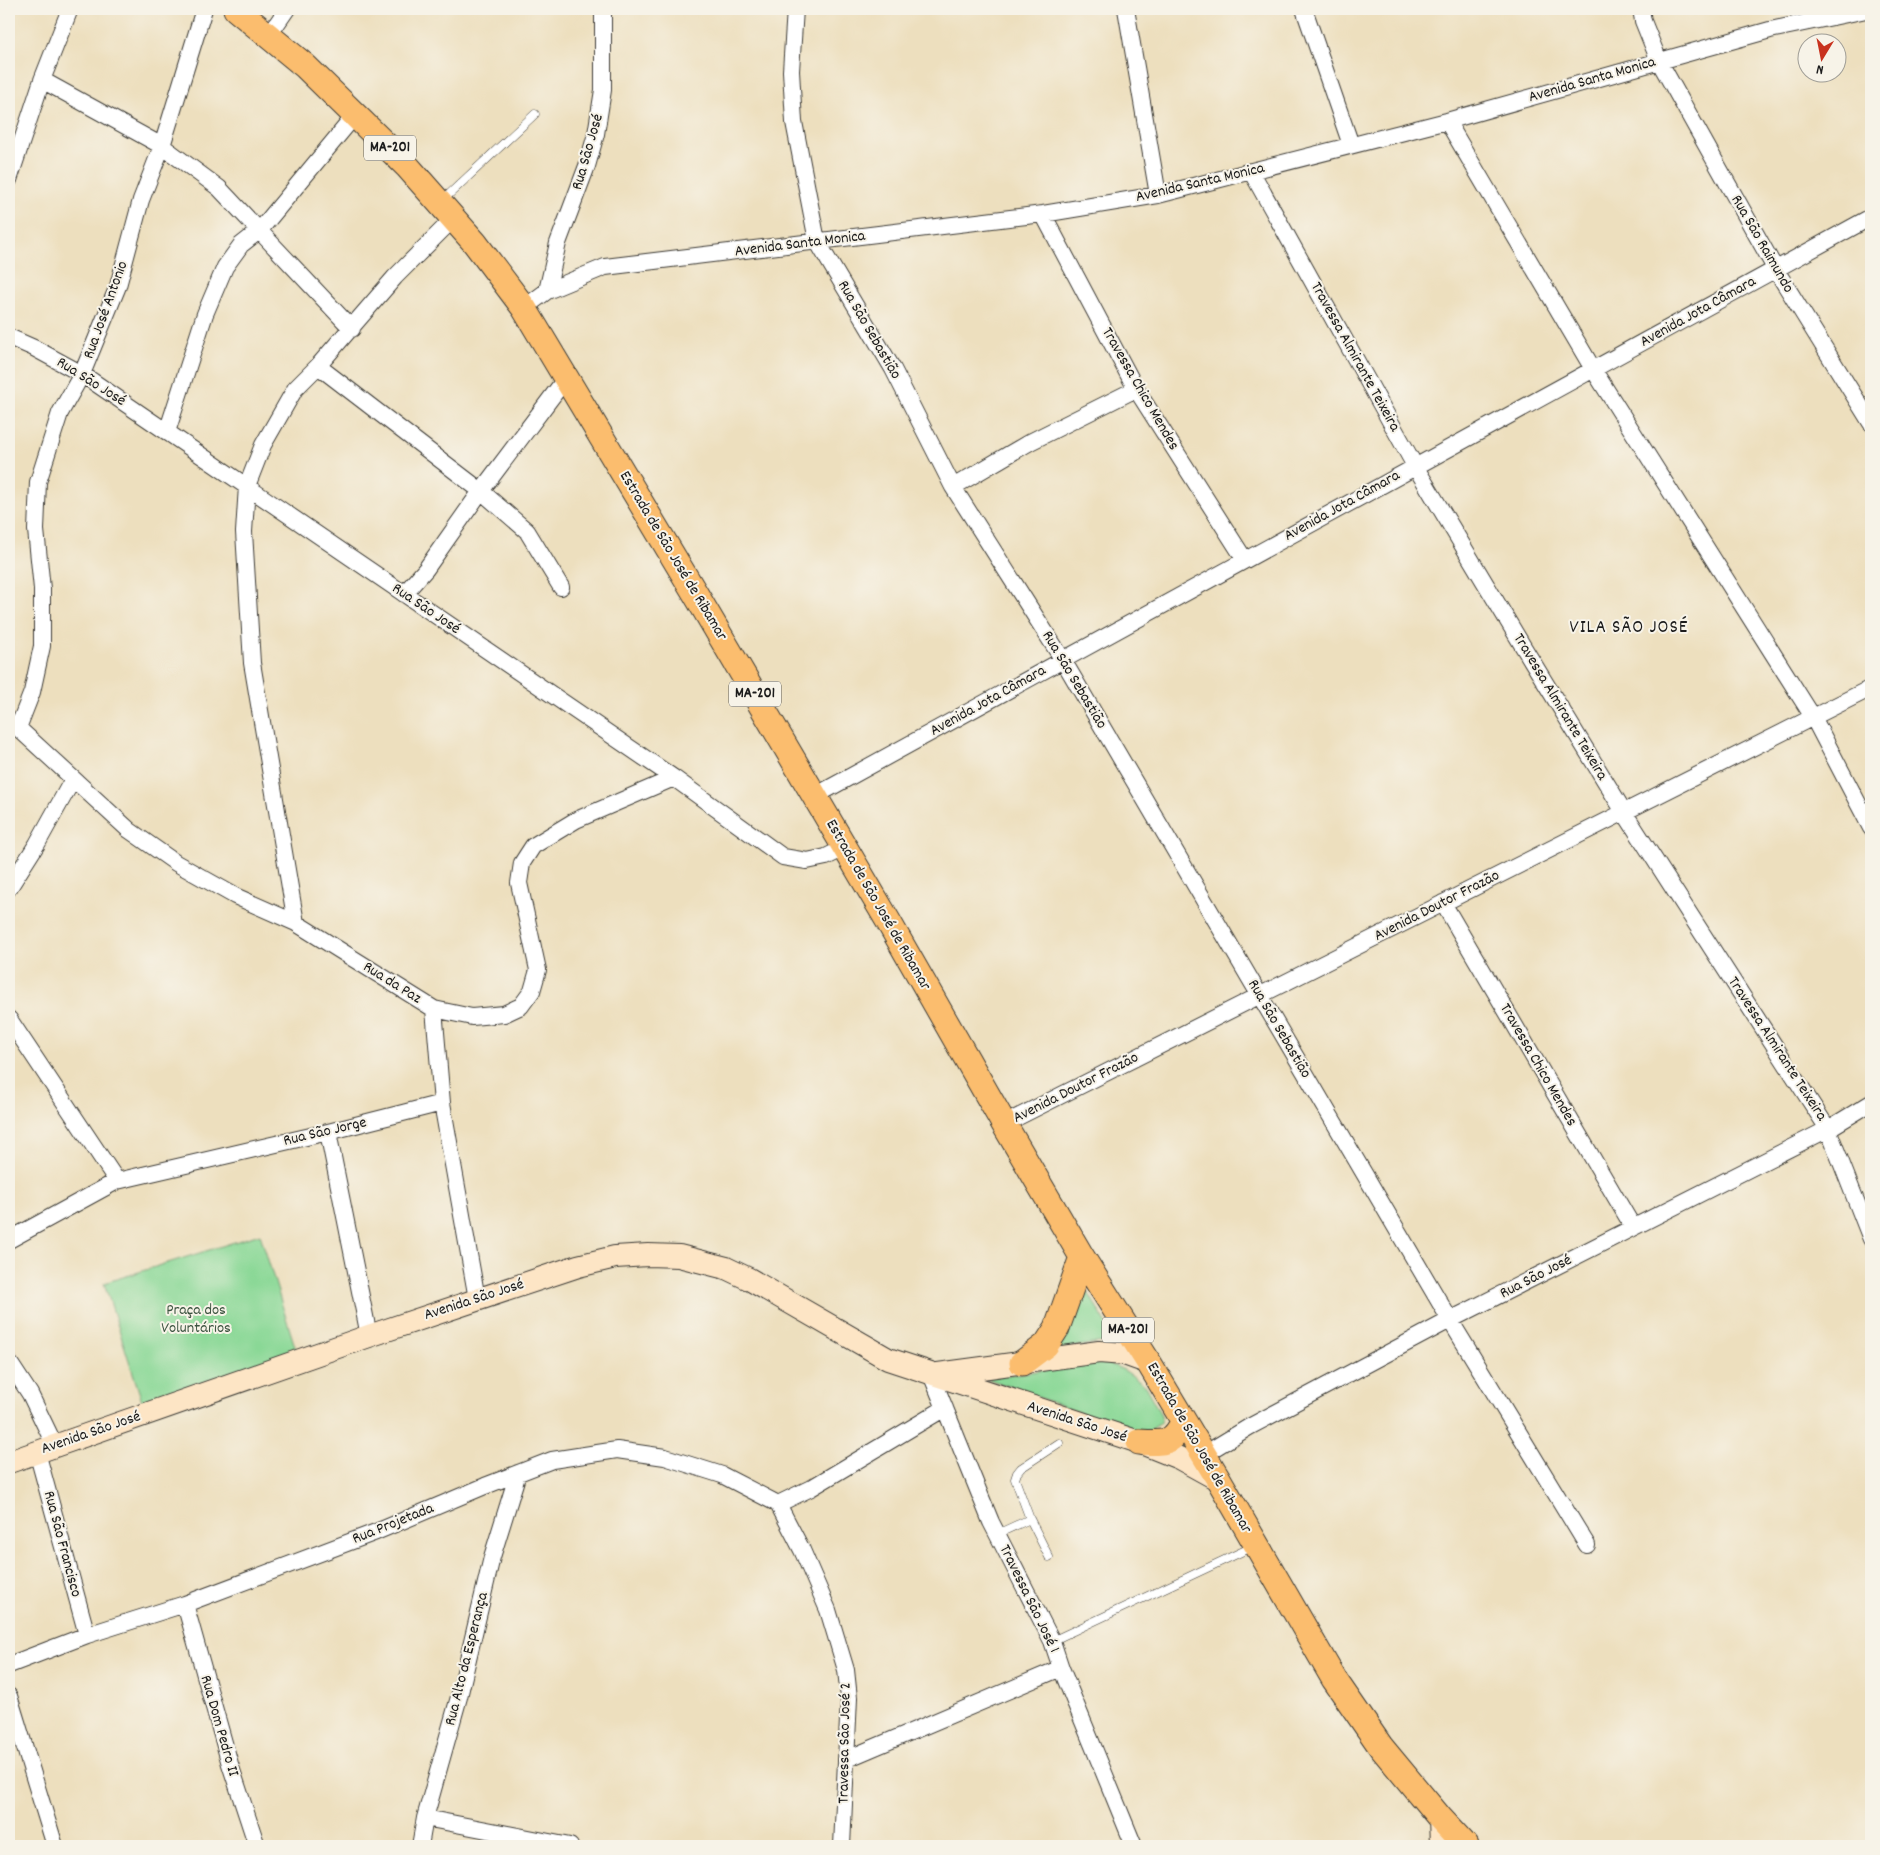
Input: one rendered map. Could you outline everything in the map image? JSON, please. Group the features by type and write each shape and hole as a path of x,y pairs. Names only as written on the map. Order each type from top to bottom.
{"main road":[{"name":"Estrada de São José de Ribamar","path":"236,9 269,35 356,114 407,166 475,243 524,308 690,584 887,919 1082,1257 1149,1363 1219,1480 1334,1679 1381,1747 1466,1846"},
{"path":"1022,1363 1046,1345 1057,1328 1082,1257"},
{"path":"1139,1442 1161,1443 1167,1441 1174,1437 1183,1422"}],"street":[{"path":"9,180 42,80 70,9"},
{"name":"Rua José Antonio","path":"13,725 32,692 42,646 42,589 36,530 38,482 60,413 82,374 118,286 141,200 162,146 204,9"},
{"path":"269,35 287,9"},
{"name":"Rua São José","path":"547,291 558,243 587,166 596,134 603,90 603,9"},
{"name":"Rua São Sebastião","path":"795,9 791,71 794,122 817,241 893,369 953,487 1063,660 1450,1320 1587,1545"},
{"path":"1126,9 1158,195"},
{"path":"1304,9 1350,145"},
{"name":"Rua São Raimundo","path":"1641,9 1643,21 1659,61 1776,270 1871,423"},
{"name":"Avenida Santa Monica","path":"524,308 547,291 605,267 1043,214 1158,195 1446,121 1770,30 1871,9"},
{"path":"42,80 162,146 219,188 352,329"},
{"path":"167,432 205,314 225,267 241,245 260,230 356,114"},
{"path":"1446,121 1593,369 1813,717 1871,828"},
{"name":"Travessa Almirante Teixeira","path":"1252,171 1415,466 1624,812 1828,1129 1871,1238"},
{"path":"296,923 252,663 244,532 247,486 263,445 294,389 352,329 446,211"},
{"name":"Travessa Chico Mendes","path":"1043,214 1136,389 1245,560"},
{"name":"Avenida Jota Câmara","path":"814,796 1871,218"},
{"name":"Rua São José","path":"9,337 82,374 674,778 783,857 807,861 826,857 844,848"},
{"path":"318,366 481,491 527,531 561,586"},
{"path":"404,594 426,569 481,491 566,378"},
{"path":"953,487 1030,442 1136,389"},
{"name":"Avenida Doutor Frazão","path":"1004,1124 1871,688"},
{"name":"Rua da Paz","path":"13,725 129,830 176,863 235,896 296,923 434,1009 472,1017 504,1014 521,1006 532,991 538,970 519,883 522,863 533,846 576,820 674,778"},
{"path":"9,888 73,779"},
{"name":"Travessa Chico Mendes","path":"1443,903 1633,1227"},
{"path":"434,1009 442,1103 477,1299"},
{"path":"9,1019 117,1181"},
{"name":"Rua São Jorge","path":"9,1240 117,1181 328,1132 442,1103"},
{"name":"Rua São José","path":"1203,1455 1249,1427 1450,1320 1828,1129 1871,1103"},
{"path":"328,1132 369,1336"},
{"name":"Avenida São José","path":"9,1462 369,1336 578,1266 615,1257 648,1255 679,1256 726,1268 888,1359 1139,1442 1179,1458 1219,1480"},
{"name":"Avenida São José","path":"931,1374 1111,1352 1135,1357 1149,1363"},
{"name":"Rua São Francisco","path":"9,1362 30,1394 46,1449 87,1635"},
{"name":"Travessa São José 1","path":"931,1374 997,1534 1052,1640 1061,1668 1134,1846"},
{"path":"778,1504 811,1488 944,1408"},
{"name":"Rua Projetada","path":"9,1665 87,1635 185,1604 376,1532 552,1460 617,1450 665,1457 722,1475 778,1504"},
{"name":"Rua Alto da Esperança","path":"420,1846 425,1818 459,1697 492,1556 518,1473"},
{"name":"Travessa São José 2","path":"778,1504 802,1550 828,1610 846,1670 849,1698 842,1846"},
{"name":"Rua Dom Pedro II","path":"185,1604 230,1764 257,1846"},
{"path":"847,1759 1061,1668"},
{"path":"9,1696 54,1846"},
{"path":"425,1818 570,1846"},
{"path":"1440,1818 1441,1846"}],"lane":[{"path":"446,211 534,114"},
{"path":"1049,1557 1030,1519 1015,1478 1021,1468 1059,1443"},
{"path":"997,1534 1030,1519"},
{"path":"1052,1640 1256,1546"}],"green space":[{"name":"Praça dos Voluntários","path":"260,1234 297,1353 142,1401 104,1283"},
{"path":"1083,1284 1116,1340 1053,1350 1070,1327"},
{"path":"1107,1363 1124,1370 1144,1384 1161,1415 1161,1423 1147,1432 1130,1431 986,1378"}],"district":[{"name":"VILA SÃO JOSÉ","path":"1629,628"}]}
